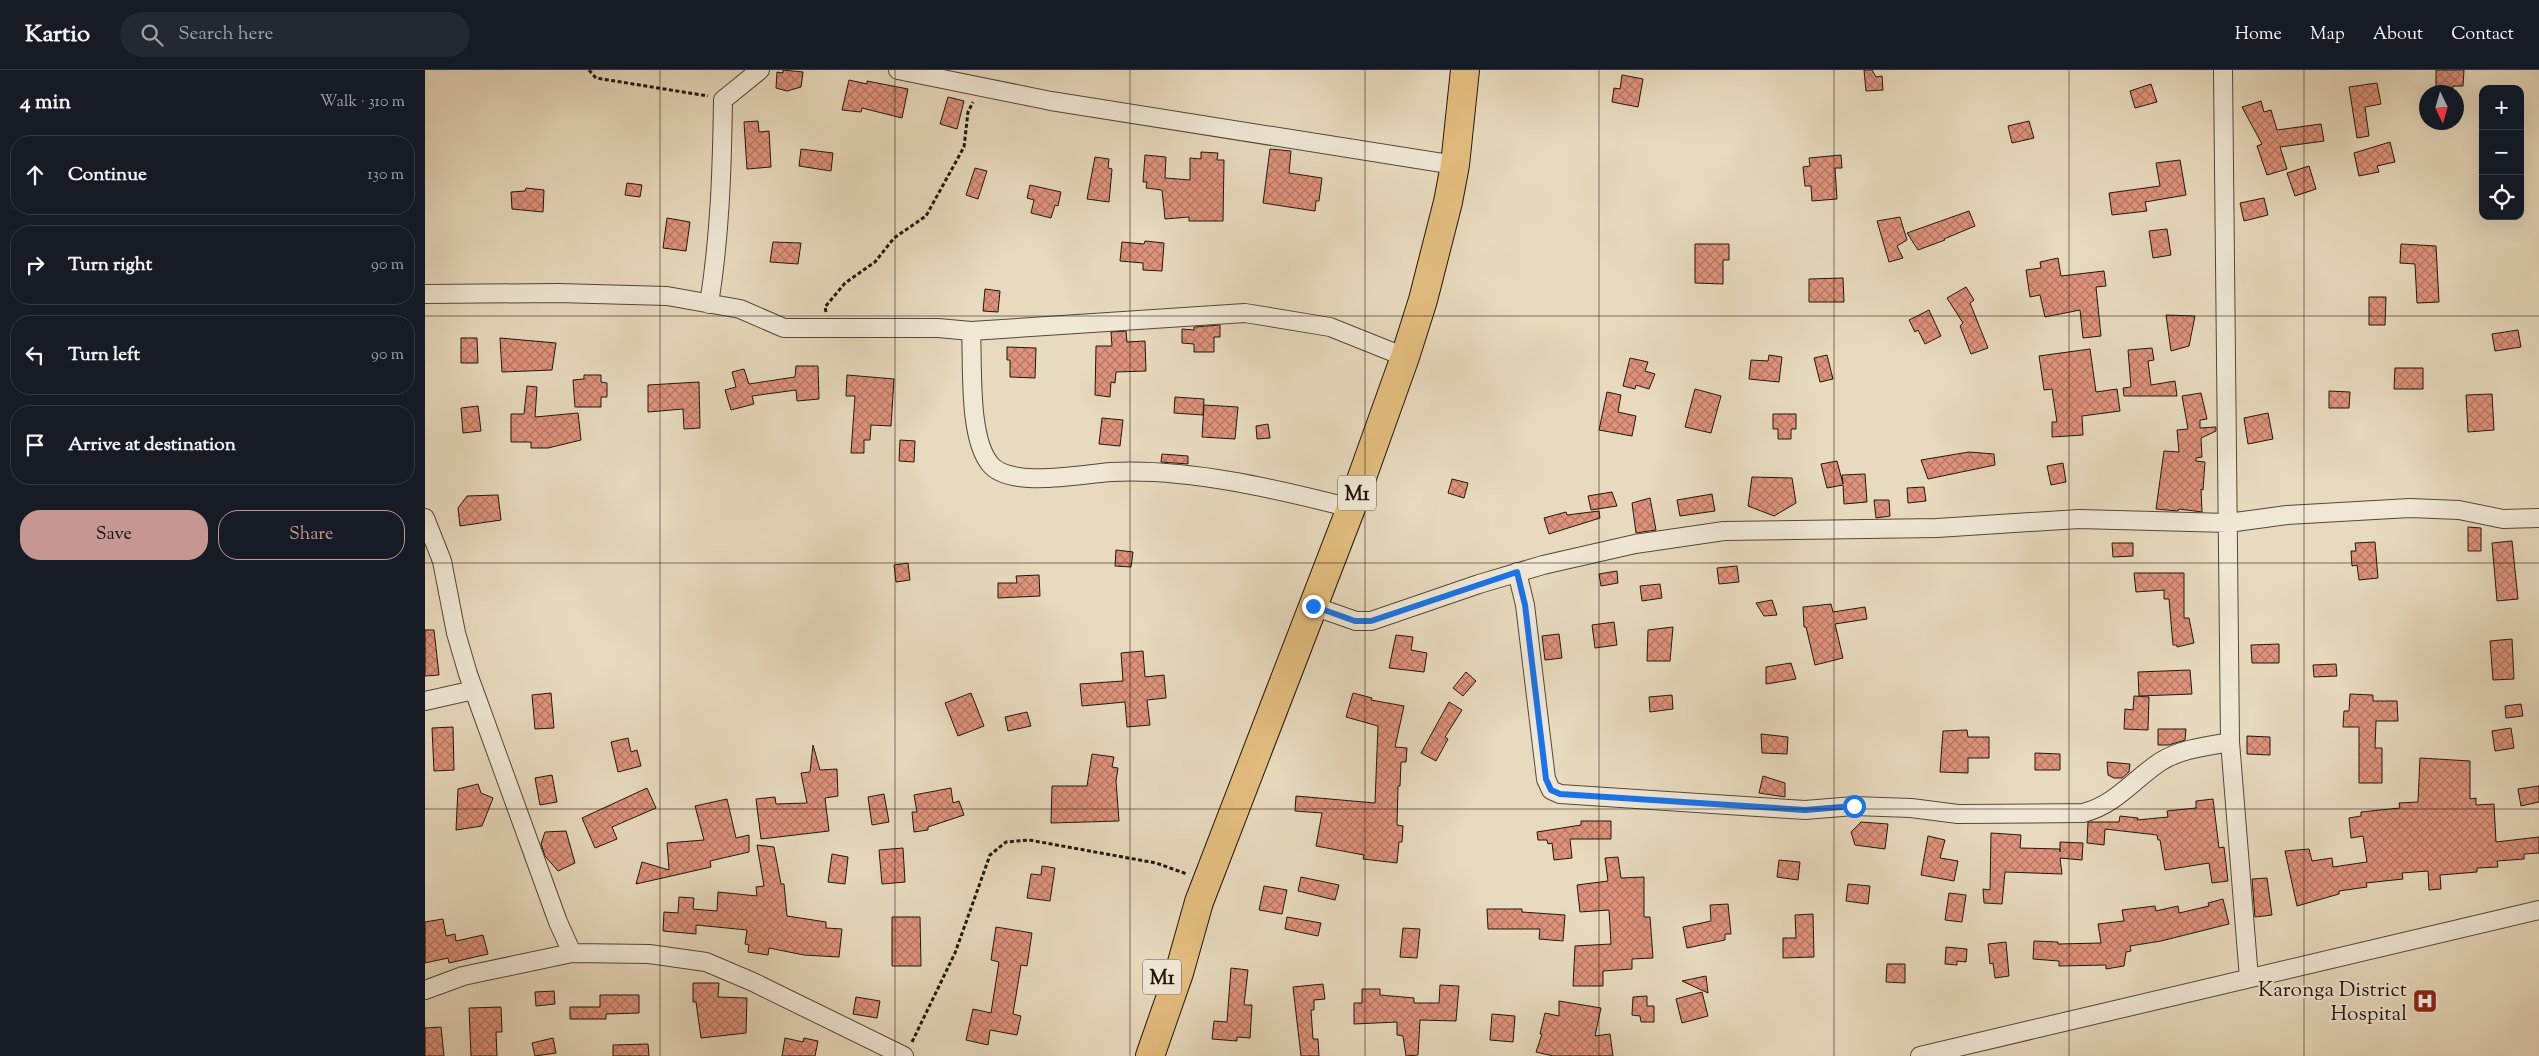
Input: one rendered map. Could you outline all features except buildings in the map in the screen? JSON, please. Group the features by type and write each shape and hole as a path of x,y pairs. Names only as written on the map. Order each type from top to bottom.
{"highway":[{"name":"M1","path":"1151,1056 1179,973 1203,891 1351,508 1405,357 1423,300 1448,202 1455,165 1465,70"},
{"name":"M1","path":"1133,1056 1181,930 1203,891"}],"street":[{"path":"709,304 718,246 724,144 723,100 760,70"},
{"path":"898,70 1051,101 1455,165"},
{"path":"2223,70 2230,742 2249,978"},
{"path":"425,294 558,293 667,296 739,309 784,328 938,328 971,331 1245,313 1329,327 1405,357"},
{"path":"971,331 976,433 983,454 991,466 999,473 1016,477 1035,478 1119,472 1160,473 1254,486 1351,508"},
{"path":"1313,606 1355,621 1371,621 1517,572 1635,544 1724,531 1937,528 2079,518 2227,523 2287,515 2410,508 2459,510 2503,519 2539,518"},
{"path":"425,518 442,561 456,633 474,690 558,922 572,953"},
{"path":"1517,572 1525,605 1546,779 1551,790 1560,794 1805,810 1854,806 1911,808 1958,814 2083,813 2099,809 2113,801 2161,761 2194,749 2230,742"},
{"path":"425,701 474,690"},
{"path":"1920,1056 1979,1049 2249,978 2539,910"},
{"path":"425,990 463,976 572,953 649,954 706,962 761,985 906,1052"}],"path":[{"path":"589,70 596,78 698,93 723,100"},
{"path":"829,328 825,307 845,283 875,262 895,238 926,216 964,147 968,112 981,86"},
{"path":"906,1052 955,952 990,855 1006,842 1029,840 1156,863 1203,891"}],"place":[{"name":"Karonga District Hospital","path":"2425,1001"}],"route":[{"path":"1313,606 1355,621 1371,621 1517,572 1525,605 1546,779 1551,790 1560,794 1805,810 1854,806"}]}
